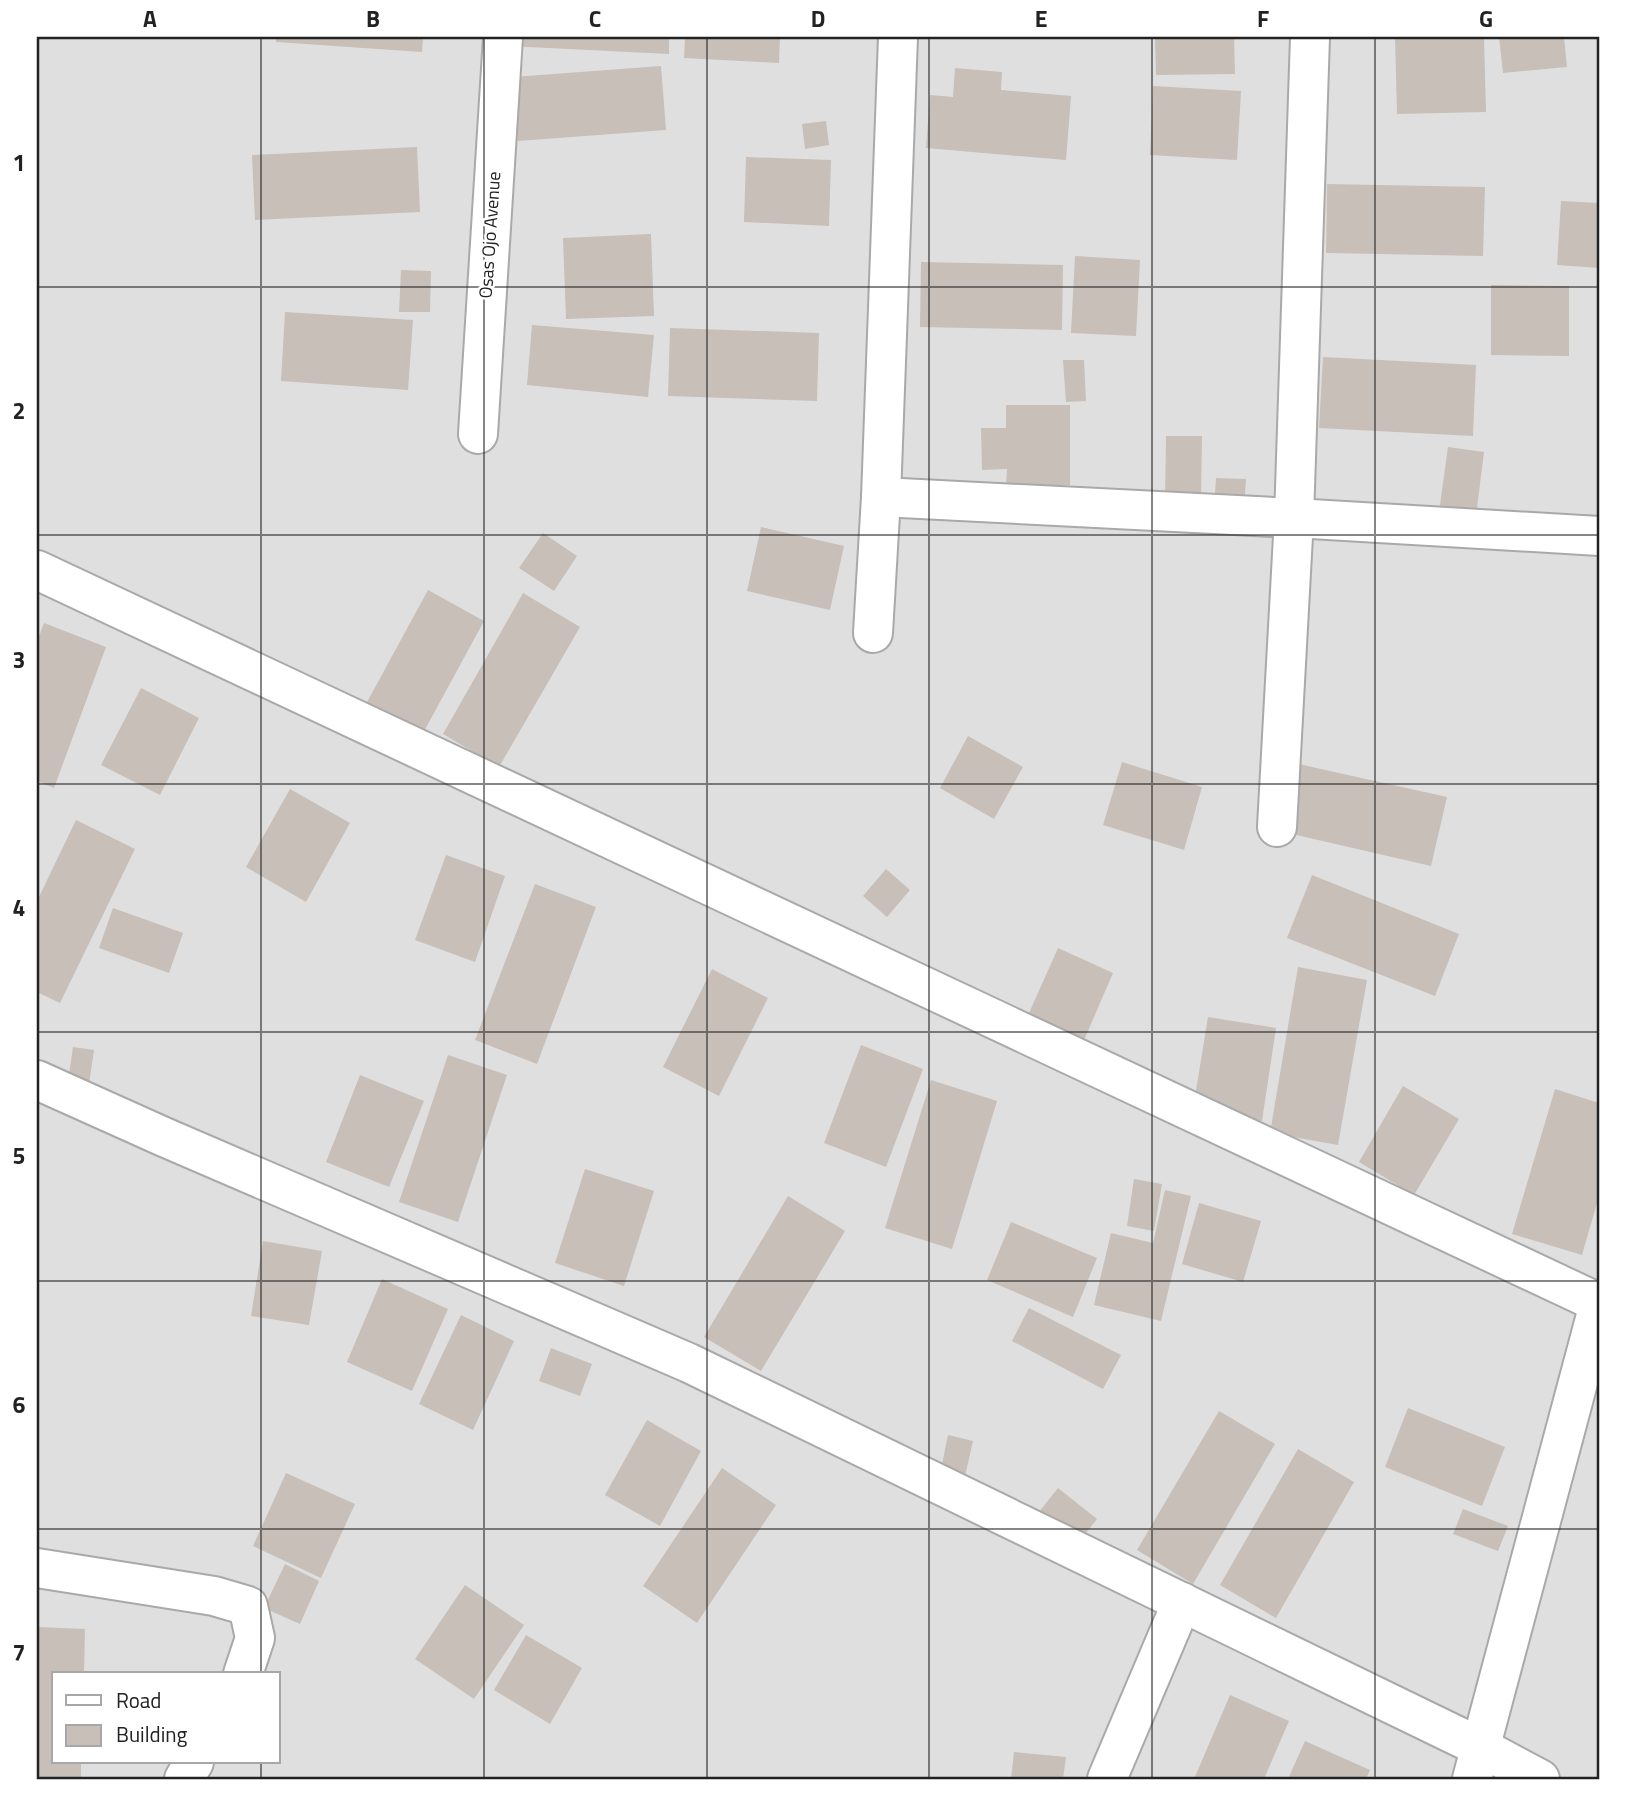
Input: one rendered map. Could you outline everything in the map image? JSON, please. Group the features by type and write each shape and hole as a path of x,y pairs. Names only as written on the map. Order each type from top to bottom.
{"street":[{"name":"Osas Ojo Avenue","path":"478,434 503,37"},
{"path":"873,633 881,498 898,37"},
{"path":"1277,827 1294,518 1310,37"},
{"path":"881,498 1599,536"},
{"path":"37,570 1599,1303 1594,1347 1476,1763"},
{"path":"37,1080 163,1137 689,1363 1182,1602 1476,1763 1540,1779"},
{"path":"37,1568 214,1596 248,1606 255,1638 244,1672"},
{"path":"1107,1779 1182,1602"}],"shaded area":[{"path":"37,37 1599,37 1599,1779 37,1779"}],"building":[{"path":"276,37 423,37 422,52 276,42"},
{"path":"508,37 669,37 669,54 508,46"},
{"path":"685,37 780,37 779,63 684,58"},
{"path":"1155,37 1234,37 1235,74 1156,75"},
{"path":"1395,37 1484,37 1486,112 1397,114"},
{"path":"1499,37 1564,37 1567,67 1503,73"},
{"path":"661,66 666,130 518,141 513,77"},
{"path":"955,68 1002,72 1001,90 1071,96 1066,160 926,148 930,95 953,97"},
{"path":"1153,86 1241,91 1237,160 1150,155"},
{"path":"826,121 829,145 805,149 802,124"},
{"path":"417,147 420,212 255,220 252,155"},
{"path":"746,157 831,160 829,226 744,222"},
{"path":"1327,184 1485,187 1483,256 1326,253"},
{"path":"1561,201 1599,203 1599,268 1557,265"},
{"path":"651,234 654,316 566,319 563,238"},
{"path":"1075,256 1140,260 1136,336 1071,333"},
{"path":"921,262 1063,265 1062,330 920,327"},
{"path":"401,270 431,271 430,312 399,312"},
{"path":"1491,285 1569,286 1569,356 1491,355"},
{"path":"285,312 413,320 408,390 281,381"},
{"path":"532,325 654,335 648,397 527,385"},
{"path":"670,328 819,333 817,401 668,396"},
{"path":"1323,357 1476,365 1473,436 1319,428"},
{"path":"1063,360 1084,360 1086,401 1066,402"},
{"path":"1006,405 1070,405 1070,485 1006,485 1007,469 982,470 981,428 1006,428"},
{"path":"1166,436 1202,436 1201,502 1165,501"},
{"path":"1448,447 1484,452 1475,524 1438,519"},
{"path":"1216,478 1246,479 1244,509 1214,508"},
{"path":"761,527 844,546 830,610 747,591"},
{"path":"543,533 577,556 554,591 519,568"},
{"path":"428,590 484,621 422,735 366,704"},
{"path":"523,593 580,627 499,767 443,734"},
{"path":"44,623 106,647 54,788 37,781 37,642"},
{"path":"141,688 199,718 160,795 101,765"},
{"path":"968,736 1023,767 994,819 940,788"},
{"path":"1122,762 1202,787 1184,850 1103,825"},
{"path":"1294,763 1447,797 1431,866 1279,831"},
{"path":"290,789 350,823 306,902 246,867"},
{"path":"76,820 135,849 60,1003 37,992 37,901"},
{"path":"446,855 505,876 475,962 415,940"},
{"path":"886,869 910,890 887,917 863,896"},
{"path":"1312,875 1459,934 1435,996 1287,938"},
{"path":"535,884 596,907 537,1064 475,1040"},
{"path":"113,908 183,933 169,973 99,948"},
{"path":"1058,948 1113,973 1081,1047 1025,1022"},
{"path":"1298,967 1367,980 1338,1145 1270,1133"},
{"path":"712,969 768,998 719,1096 663,1067"},
{"path":"1208,1017 1276,1028 1262,1121 1193,1109"},
{"path":"861,1045 923,1069 886,1167 824,1143"},
{"path":"73,1047 94,1050 89,1084 68,1081"},
{"path":"448,1055 507,1075 458,1222 399,1202"},
{"path":"360,1075 424,1101 389,1187 326,1162"},
{"path":"931,1080 997,1101 952,1249 885,1228"},
{"path":"1403,1086 1459,1119 1414,1195 1359,1162"},
{"path":"1555,1089 1599,1103 1599,1196 1582,1255 1512,1234"},
{"path":"585,1169 654,1191 624,1286 555,1263"},
{"path":"1134,1179 1162,1184 1154,1231 1127,1226"},
{"path":"1165,1190 1191,1196 1161,1321 1094,1305 1111,1233 1153,1243"},
{"path":"788,1196 845,1231 761,1371 704,1337"},
{"path":"1199,1203 1261,1221 1243,1282 1182,1264"},
{"path":"1011,1222 1097,1258 1073,1317 987,1280"},
{"path":"263,1241 322,1251 309,1325 251,1316"},
{"path":"382,1279 448,1309 412,1391 347,1362"},
{"path":"1029,1308 1121,1355 1103,1389 1012,1341"},
{"path":"461,1315 514,1341 473,1430 419,1404"},
{"path":"551,1348 592,1364 580,1396 539,1381"},
{"path":"1408,1408 1505,1447 1482,1506 1385,1467"},
{"path":"1219,1411 1275,1444 1193,1584 1137,1550"},
{"path":"647,1420 701,1451 660,1526 605,1495"},
{"path":"948,1435 973,1441 965,1476 941,1469"},
{"path":"1298,1449 1354,1482 1276,1618 1220,1585"},
{"path":"722,1468 776,1505 697,1623 643,1586"},
{"path":"286,1473 355,1504 321,1578 253,1546"},
{"path":"1058,1488 1097,1519 1078,1543 1039,1512"},
{"path":"1463,1509 1508,1526 1498,1551 1453,1534"},
{"path":"285,1564 319,1581 300,1624 264,1608"},
{"path":"465,1585 524,1625 474,1699 415,1659"},
{"path":"37,1627 85,1629 84,1672 52,1672 52,1764 81,1764 81,1779 37,1779"},
{"path":"526,1635 582,1668 550,1724 494,1690"},
{"path":"1230,1695 1289,1721 1264,1779 1194,1779"},
{"path":"1305,1741 1370,1770 1366,1779 1288,1779"},
{"path":"1014,1752 1066,1757 1063,1779 1011,1779"}]}
